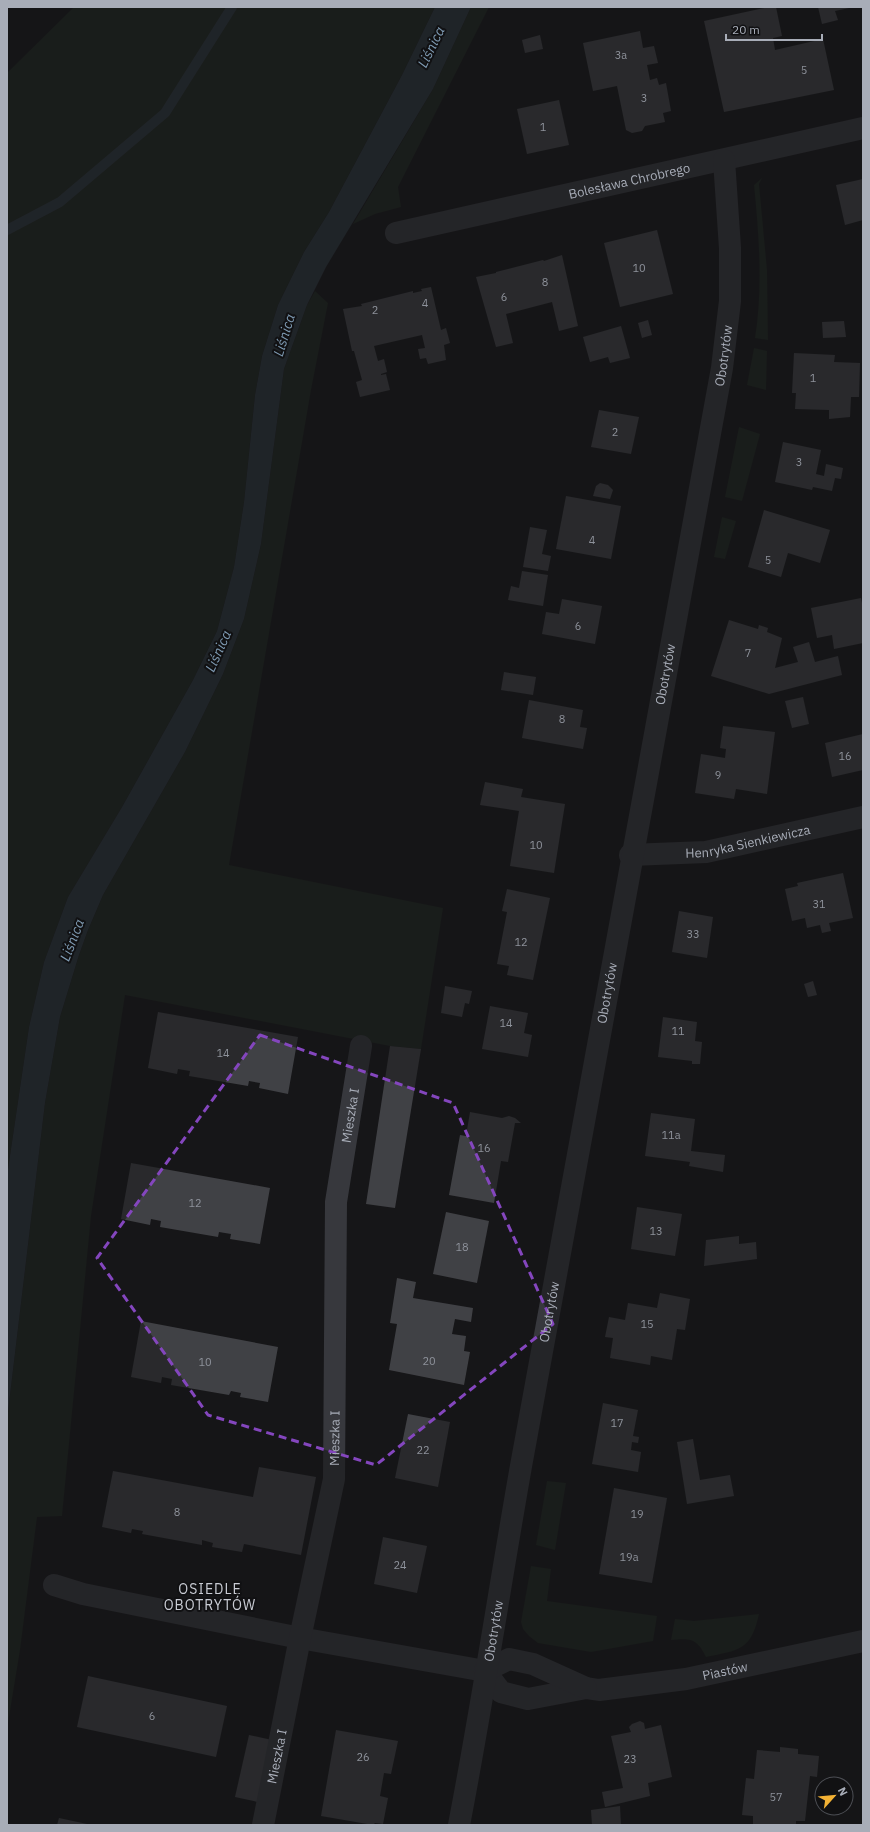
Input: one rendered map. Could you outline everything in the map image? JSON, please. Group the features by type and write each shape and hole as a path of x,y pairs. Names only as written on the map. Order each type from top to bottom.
{"street":[{"name":"Bolesława Chrobrego","path":"396,233 863,128"},
{"name":"Obotrytów","path":"459,1825 477,1731 485,1671 630,855 722,368 730,301 730,248 724,160"},
{"name":"Henryka Sienkiewicza","path":"630,855 706,852 863,817"},
{"name":"Mieszka I","path":"263,1825 300,1638 334,1479 336,1202 361,1046"},
{"path":"54,1585 83,1594 300,1638 485,1671"},
{"name":"Piastów","path":"586,1688 528,1699 501,1692 485,1671 509,1659 533,1664 586,1688 599,1690 686,1679 863,1640"}],"highlighted area":[{"path":"260,1035 453,1103 553,1324 376,1465 208,1415 97,1258"}],"shaded area":[{"path":"74,7 435,7 402,75 329,212 304,252 278,305 262,356 255,395 244,502 234,567 217,631 193,680 122,807 68,897 44,962 29,1027 7,1176 7,73"},
{"path":"471,7 489,7 398,187 401,207 375,214 353,224 433,89"},
{"path":"762,178 759,184 767,270 768,340 755,338 760,281 759,242 754,185"},
{"path":"315,291 328,303 311,390 229,865 443,908 421,1049 390,1046 125,995 91,1216 62,1516 37,1517 20,1650 7,1729 7,1420 45,1103 60,1017 79,955 103,895 185,752 223,674 244,619 261,544 284,369 307,305"},
{"path":"754,348 767,351 766,390 747,385"},
{"path":"739,427 760,434 742,501 725,497"},
{"path":"722,517 736,521 725,559 714,557"},
{"path":"547,1481 566,1483 555,1550 536,1545"},
{"path":"531,1566 551,1569 547,1601 657,1616 653,1641 591,1652 538,1643 523,1629 521,1622"},
{"path":"759,1614 756,1626 747,1642 742,1647 727,1653 706,1657 696,1643 688,1639 671,1640 675,1619 694,1621"}],"water":[{"name":"Liśnica","path":"435,7 471,7 433,89 326,267 307,305 284,369 261,544 244,619 223,674 185,752 103,895 79,955 60,1017 45,1103 7,1420 7,1176 29,1027 44,962 68,897 122,807 193,680 217,631 234,567 244,502 255,395 262,356 278,305 304,252 329,212 402,75"}],"building":[{"path":"769,7 776,7 782,36 773,38 775,50 823,39 834,90 724,112 704,21"},
{"path":"818,7 849,8 835,11 838,20 822,24"},
{"path":"640,31 643,48 654,46 658,63 647,65 650,80 657,78 659,85 666,83 671,111 663,113 665,122 645,126 642,131 632,133 626,130 617,86 593,91 583,43"},
{"path":"540,35 543,49 525,53 522,40"},
{"path":"559,100 569,145 527,154 517,109"},
{"path":"863,179 863,220 845,225 836,185"},
{"path":"657,230 673,294 620,307 604,243"},
{"path":"562,255 578,326 559,331 552,302 506,314 513,343 496,347 476,277 543,260 544,261"},
{"path":"431,287 441,330 446,328 450,343 444,345 446,360 428,364 426,358 420,359 418,349 425,348 422,335 374,346 378,361 384,359 387,372 381,375 386,374 390,390 360,397 356,382 362,380 354,351 352,351 343,309 362,306 361,304 413,291 413,293 422,291 421,289"},
{"path":"648,320 652,335 642,338 638,323"},
{"path":"844,321 846,337 823,338 822,322"},
{"path":"621,326 630,358 610,363 608,357 590,362 583,337"},
{"path":"794,353 835,355 834,362 860,363 859,397 851,397 850,417 829,419 829,410 795,409 796,393 792,393"},
{"path":"599,410 639,417 631,454 591,447"},
{"path":"783,442 821,450 816,474 824,476 826,464 843,468 841,479 835,478 832,491 813,487 812,490 775,482"},
{"path":"600,483 608,485 613,490 610,499 593,496 596,486"},
{"path":"566,496 621,506 611,559 556,549"},
{"path":"764,510 830,530 820,563 788,553 781,577 748,567"},
{"path":"530,527 547,530 542,554 551,556 548,571 523,567"},
{"path":"522,571 548,575 543,606 508,600 511,586 519,588"},
{"path":"861,598 863,608 863,643 834,649 832,635 817,638 811,608"},
{"path":"562,599 602,606 595,644 542,634 546,612 559,614"},
{"path":"729,620 758,629 759,625 768,628 767,632 782,638 775,668 798,662 793,647 809,642 815,662 838,656 842,675 769,694 711,676"},
{"path":"504,672 536,677 533,695 501,690"},
{"path":"803,697 809,724 792,728 785,701"},
{"path":"529,700 583,710 580,727 587,728 583,749 522,738"},
{"path":"723,726 775,732 767,794 736,789 734,799 695,793 701,754 725,758 726,749 720,748"},
{"path":"863,734 863,770 832,777 825,743"},
{"path":"485,782 523,789 521,797 565,804 554,873 510,866 519,811 480,805"},
{"path":"843,873 853,918 829,923 831,931 822,933 820,925 807,928 805,918 792,921 785,889 798,886 797,883"},
{"path":"507,889 550,898 533,980 507,975 509,966 497,964 507,912 502,911"},
{"path":"679,911 713,917 707,958 672,952"},
{"path":"813,981 817,995 808,997 804,984"},
{"path":"445,986 472,991 469,1004 465,1003 462,1017 441,1013"},
{"path":"490,1006 528,1013 524,1033 532,1035 528,1057 482,1049"},
{"path":"158,1012 298,1037 288,1094 259,1088 260,1083 249,1081 248,1086 189,1076 190,1071 178,1069 177,1074 148,1068"},
{"path":"663,1017 697,1022 695,1041 702,1042 700,1064 692,1064 692,1061 658,1057"},
{"path":"390,1046 421,1049 395,1208 366,1204"},
{"path":"470,1112 502,1118 509,1116 515,1118 521,1123 515,1123 508,1162 501,1161 494,1203 449,1195 460,1135 466,1136"},
{"path":"651,1113 695,1119 691,1151 725,1155 723,1172 689,1166 690,1162 645,1156"},
{"path":"131,1163 270,1188 260,1244 230,1239 231,1234 219,1232 218,1237 160,1227 161,1221 151,1219 150,1225 121,1219"},
{"path":"637,1207 682,1214 675,1256 631,1249"},
{"path":"446,1212 489,1221 477,1283 433,1274"},
{"path":"739,1236 739,1244 756,1242 757,1259 704,1266 706,1240"},
{"path":"397,1278 416,1282 413,1298 473,1308 471,1322 455,1319 452,1334 466,1336 464,1351 470,1352 464,1385 389,1370 397,1324 390,1323"},
{"path":"660,1293 690,1299 685,1330 677,1329 672,1360 651,1356 650,1365 610,1358 613,1338 605,1337 609,1317 625,1320 628,1303 657,1308"},
{"path":"141,1321 278,1347 268,1402 240,1397 241,1393 231,1391 229,1395 171,1385 172,1379 162,1377 161,1383 131,1377"},
{"path":"603,1403 638,1410 633,1436 639,1437 638,1443 632,1442 631,1450 641,1452 638,1472 592,1464"},
{"path":"408,1414 450,1422 438,1487 395,1478"},
{"path":"693,1439 700,1480 730,1475 734,1496 687,1504 677,1442"},
{"path":"259,1467 316,1477 301,1555 244,1544 242,1552 212,1547 213,1543 202,1540 202,1545 142,1534 143,1531 132,1529 131,1533 102,1527 113,1471 253,1497"},
{"path":"614,1488 667,1498 652,1583 599,1574"},
{"path":"383,1537 427,1546 417,1593 374,1584"},
{"path":"88,1676 227,1706 216,1757 77,1727"},
{"path":"640,1721 644,1723 645,1729 661,1725 672,1777 648,1783 650,1796 605,1807 602,1792 623,1788 611,1736 631,1732 629,1727"},
{"path":"336,1730 398,1741 391,1774 384,1773 380,1796 388,1798 383,1824 375,1823 373,1825 321,1816"},
{"path":"249,1735 272,1740 258,1802 235,1797"},
{"path":"780,1747 798,1749 798,1754 819,1756 817,1776 810,1776 805,1821 796,1821 796,1825 753,1825 753,1816 742,1815 746,1778 754,1779 757,1750 780,1752"},
{"path":"620,1806 621,1825 592,1825 591,1810"},
{"path":"59,1818 87,1824 87,1825 57,1825"}],"waterway":[{"path":"7,230 60,202 165,113 232,7"}],"district":[{"name":"OSIEDLE OBOTRYTÓW","path":"210,1598"}]}
